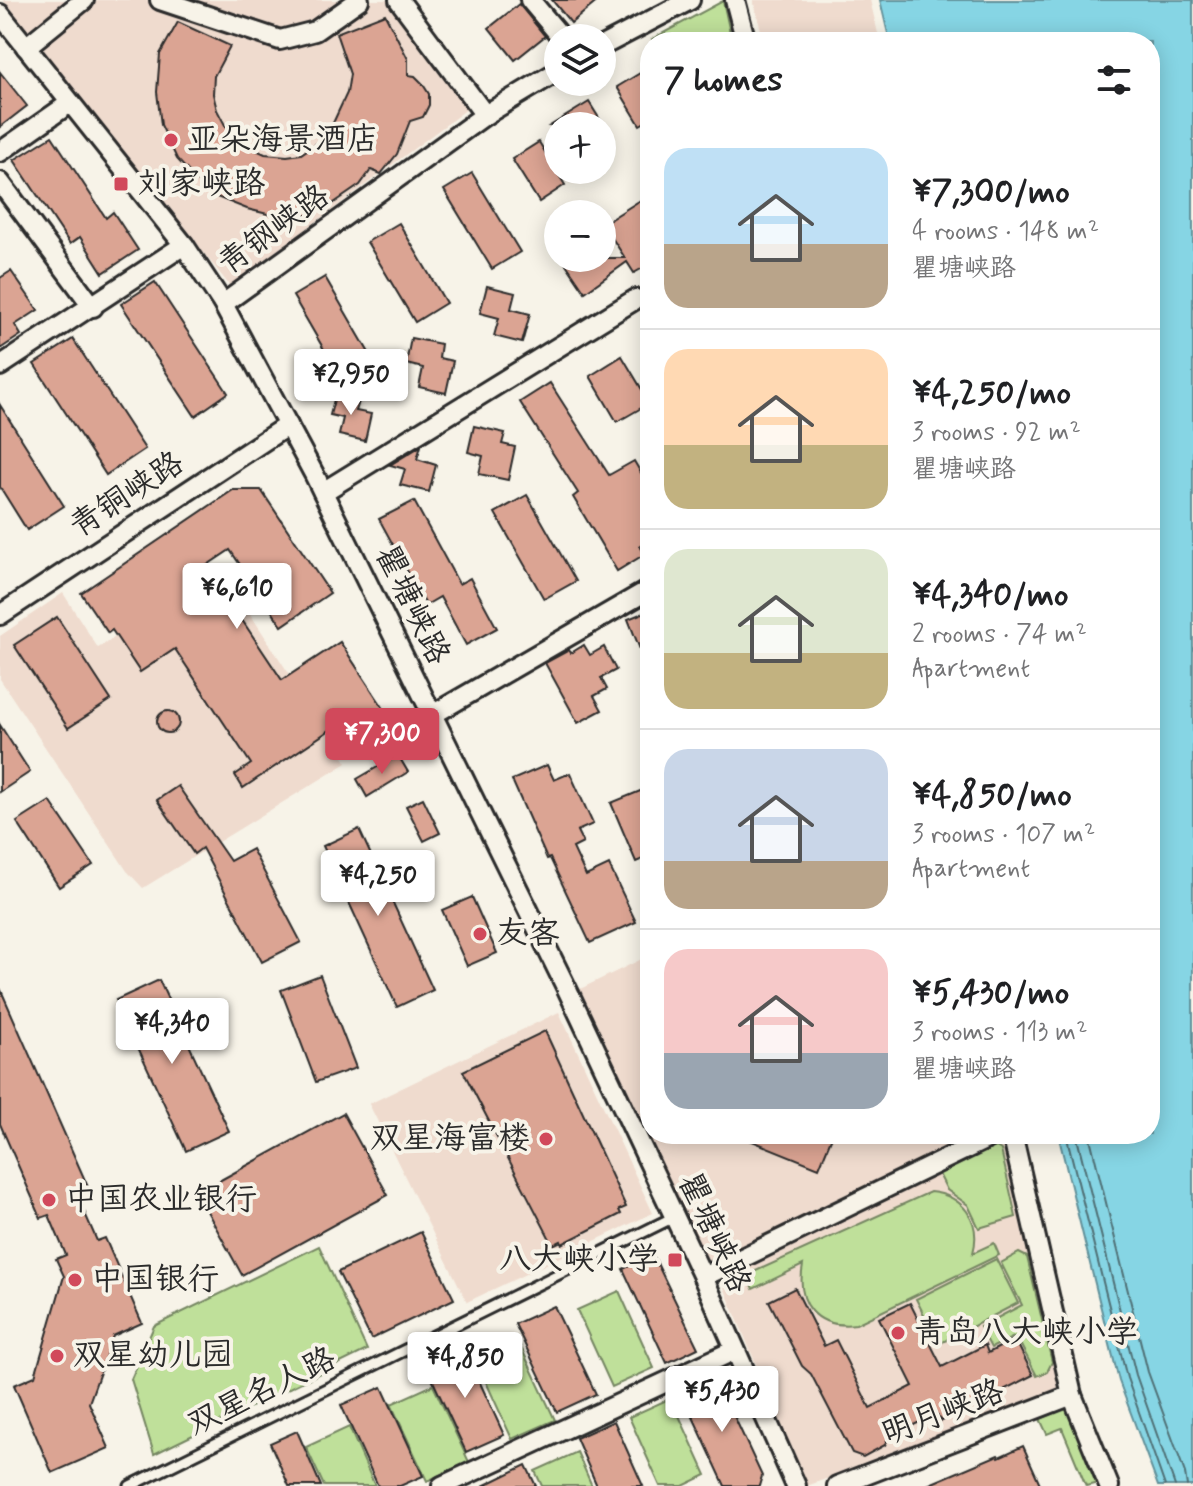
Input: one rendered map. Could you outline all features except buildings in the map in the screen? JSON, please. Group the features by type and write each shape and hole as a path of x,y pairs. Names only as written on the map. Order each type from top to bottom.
{"street":[{"path":"26,47 84,0"},
{"path":"160,0 280,40 315,31 359,0"},
{"path":"399,0 485,115"},
{"path":"530,0 550,24"},
{"path":"616,39 690,0"},
{"path":"735,0 743,32"},
{"name":"瞿塘峡路","path":"0,14 184,245 223,304 323,492 567,989 703,1277 796,1486"},
{"name":"青钢峡路","path":"223,304 485,115 544,79"},
{"path":"0,152 70,103"},
{"path":"0,182 93,307"},
{"path":"0,366 184,245"},
{"path":"323,492 636,299"},
{"name":"青铜峡路","path":"0,615 288,425"},
{"path":"432,715 640,595"},
{"path":"703,1277 976,1144"},
{"path":"1014,1144 1072,1395 1109,1486"},
{"path":"442,1486 735,1350"},
{"name":"明月峡路","path":"837,1486 1072,1395"}],"lane":[{"name":"双星名人路","path":"130,1486 674,1217"}],"shaded area":[{"path":"3,0 389,0 467,109 230,286"},
{"path":"753,0 870,0 878,32 761,32"},
{"path":"221,569 347,763 143,888 127,871 0,679 0,636 63,593 98,648"},
{"path":"640,960 640,1126 576,991"},
{"path":"559,1012 653,1213 467,1302 369,1104"},
{"path":"649,1144 951,1144 706,1265"},
{"name":"青岛八大峡小学","path":"995,1144 1006,1144 1068,1388 807,1486 720,1278"}],"green space":[{"path":"723,1 730,32 665,32"},
{"path":"992,1144 1001,1150 1016,1217 979,1228 968,1205 947,1190 936,1168"},
{"path":"930,1192 951,1198 967,1211 975,1230 973,1253 994,1243 999,1255 856,1324 830,1322 812,1311 803,1291 803,1265 753,1289 747,1275"},
{"path":"319,1246 367,1350 154,1454 131,1379 154,1326"},
{"path":"1019,1253 1027,1257 1052,1362 1047,1372 1037,1376 1016,1336 991,1348 980,1327 1022,1305 1001,1263"},
{"path":"996,1259 1018,1303 939,1344 916,1299"},
{"path":"619,1291 654,1368 612,1387 577,1310"},
{"path":"519,1343 555,1420 512,1439 477,1362"},
{"path":"433,1385 469,1462 427,1481 391,1404"},
{"path":"671,1398 706,1475 683,1486 660,1486 629,1417"},
{"path":"1067,1408 1098,1483 1086,1486 1062,1428 1047,1434 1040,1419"},
{"path":"349,1427 375,1486 324,1486 306,1447"},
{"path":"577,1452 592,1486 542,1486 535,1471"}],"water":[{"path":"880,0 1193,0 1193,1486 1158,1486 1119,1381 1060,1144 1160,1144 1160,32 888,32"}],"place":[{"name":"亚朵海景酒店","path":"171,140"},
{"name":"刘家峡路","path":"121,184"},
{"name":"友客","path":"480,934"},
{"name":"双星海富楼","path":"546,1139"},
{"name":"中国农业银行","path":"49,1200"},
{"name":"八大峡小学","path":"675,1260"},
{"name":"中国银行","path":"75,1280"},
{"name":"青岛八大峡小学","path":"898,1333"},
{"name":"双星幼儿园","path":"57,1356"}]}
